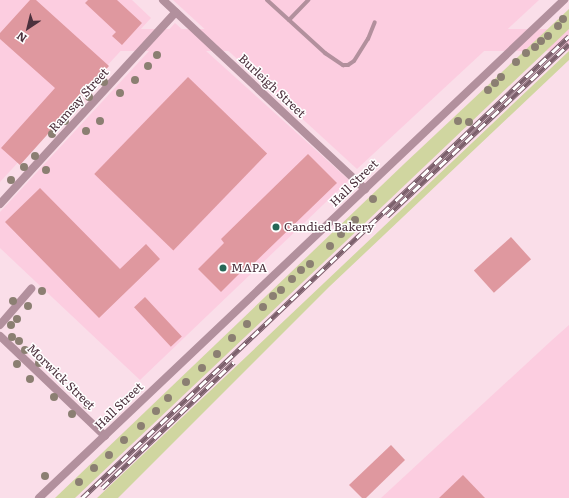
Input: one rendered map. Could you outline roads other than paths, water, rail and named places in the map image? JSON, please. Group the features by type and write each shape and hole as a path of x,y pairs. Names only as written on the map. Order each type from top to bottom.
{"street":[{"name":"Burleigh Street","path":"163,0 365,189"},
{"name":"Hall Street","path":"39,498 564,0"},
{"name":"Ramsay Street","path":"0,204 176,12"},
{"path":"0,325 31,289"},
{"name":"Morwick Street","path":"0,336 105,436"}],"lane":[{"path":"267,0 325,53 345,65 354,61 368,39 374,22"},
{"path":"289,20 308,0"}],"railway":[{"path":"82,498 569,36"},
{"path":"387,216 569,44"},
{"path":"102,488 234,362"}],"place":[{"name":"Candied Bakery","path":"276,227"},
{"name":"MAPA","path":"223,268"}]}
